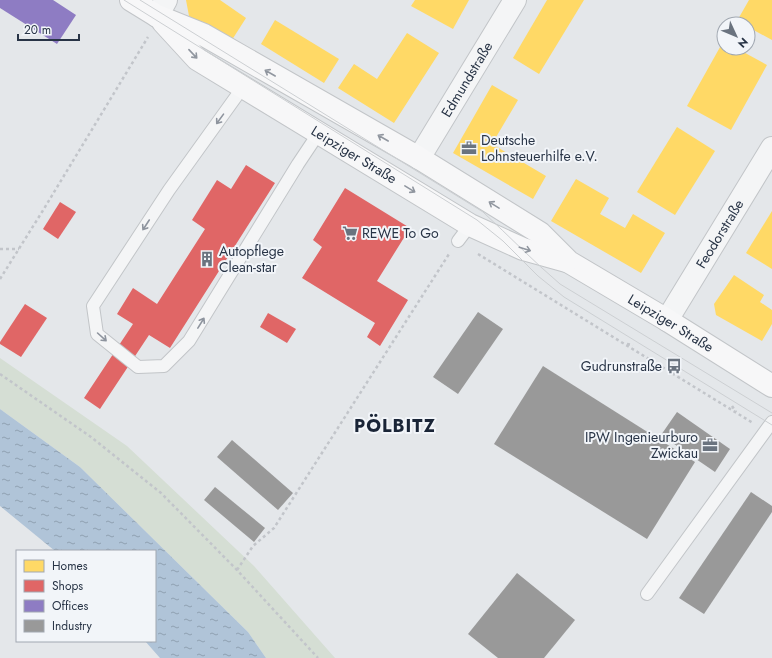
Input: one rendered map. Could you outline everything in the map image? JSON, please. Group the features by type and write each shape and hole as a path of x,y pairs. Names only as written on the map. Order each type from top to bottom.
{"street":[{"name":"Leipziger Straße","path":"131,0 161,8 204,35 419,158 540,233 570,262 667,320 772,386"},
{"name":"Edmundstraße","path":"419,158 515,0"},
{"name":"Leipziger Straße","path":"161,8 197,59 318,134 464,233 570,262"},
{"name":"Feodorstraße","path":"667,320 772,148"}],"lane":[{"path":"243,87 169,190 93,306 97,334 138,367 164,366 189,342 318,134"},
{"path":"647,594 769,426"}],"path":[{"path":"0,279 151,31 161,8"},
{"path":"237,570 253,546 274,528 464,233 625,344 736,413 769,426"},
{"path":"0,249 19,249"},
{"path":"625,344 633,345"},
{"path":"0,374 91,437 161,493 237,570 318,658"},
{"path":"732,406 736,413"}],"shaded area":[{"path":"0,358 127,446 254,566 335,658 266,658 248,632 80,467 0,409"}],"water":[{"path":"0,409 80,467 248,632 266,658 160,658 146,642 156,642 156,550 54,550 0,506"}],"building: Homes":[{"path":"186,0 220,0 246,18 230,43 189,16"},
{"path":"415,0 469,0 453,29 411,6"},
{"path":"547,0 584,0 539,74 513,58"},
{"path":"749,0 772,0 772,40 756,31 756,16 740,16"},
{"path":"275,20 339,59 324,83 261,44"},
{"path":"407,33 439,53 394,123 338,88 354,64 377,79"},
{"path":"716,54 716,56 751,56 767,65 731,130 687,106"},
{"path":"492,85 518,100 492,144 546,176 533,199 453,153"},
{"path":"677,127 715,151 675,215 637,192"},
{"path":"576,179 609,198 600,214 625,228 633,214 665,233 641,273 551,221"},
{"path":"772,211 772,269 746,253"},
{"path":"734,275 764,295 760,302 772,310 772,324 762,341 716,315 714,304"}],"building: Shops":[{"name":"Autopflege Clean-star","path":"246,165 275,183 170,348 149,335 100,409 84,398 133,324 117,314 133,288 157,304 205,229 192,220 217,180 231,189"},
{"path":"345,188 410,228 377,281 408,300 380,346 367,337 375,323 302,278 322,247 313,240"},
{"path":"60,202 76,212 58,239 43,229"},
{"path":"25,304 47,318 21,357 0,344 0,342"},
{"path":"268,313 296,329 287,343 260,327"}],"building: Offices":[{"path":"0,0 53,0 76,15 57,44 0,8"}],"building: Industry":[{"path":"478,312 503,329 458,394 433,377"},
{"path":"543,366 695,462 647,539 494,444"},
{"path":"677,412 730,449 715,472 661,435"},
{"path":"232,440 293,493 278,510 217,457"},
{"path":"215,487 265,528 254,542 204,500"},
{"path":"751,492 772,506 772,512 704,614 679,598"},
{"path":"517,573 575,620 544,658 498,658 468,634"}],"tram line":[{"path":"124,0 477,220 503,241 538,276 564,297 772,425"},
{"path":"140,0 483,212 560,284 772,413"}],"place":[{"name":"Deutsche Lohnsteuerhilfe e.V.","path":"469,148"},
{"name":"REWE To Go","path":"350,233"},
{"name":"Autopflege Clean-star","path":"207,259"},
{"name":"Gudrunstraße","path":"674,366"},
{"name":"IPW Ingenieurburo Zwickau","path":"710,445"}],"district":[{"name":"PÖLBITZ","path":"395,426"}]}
